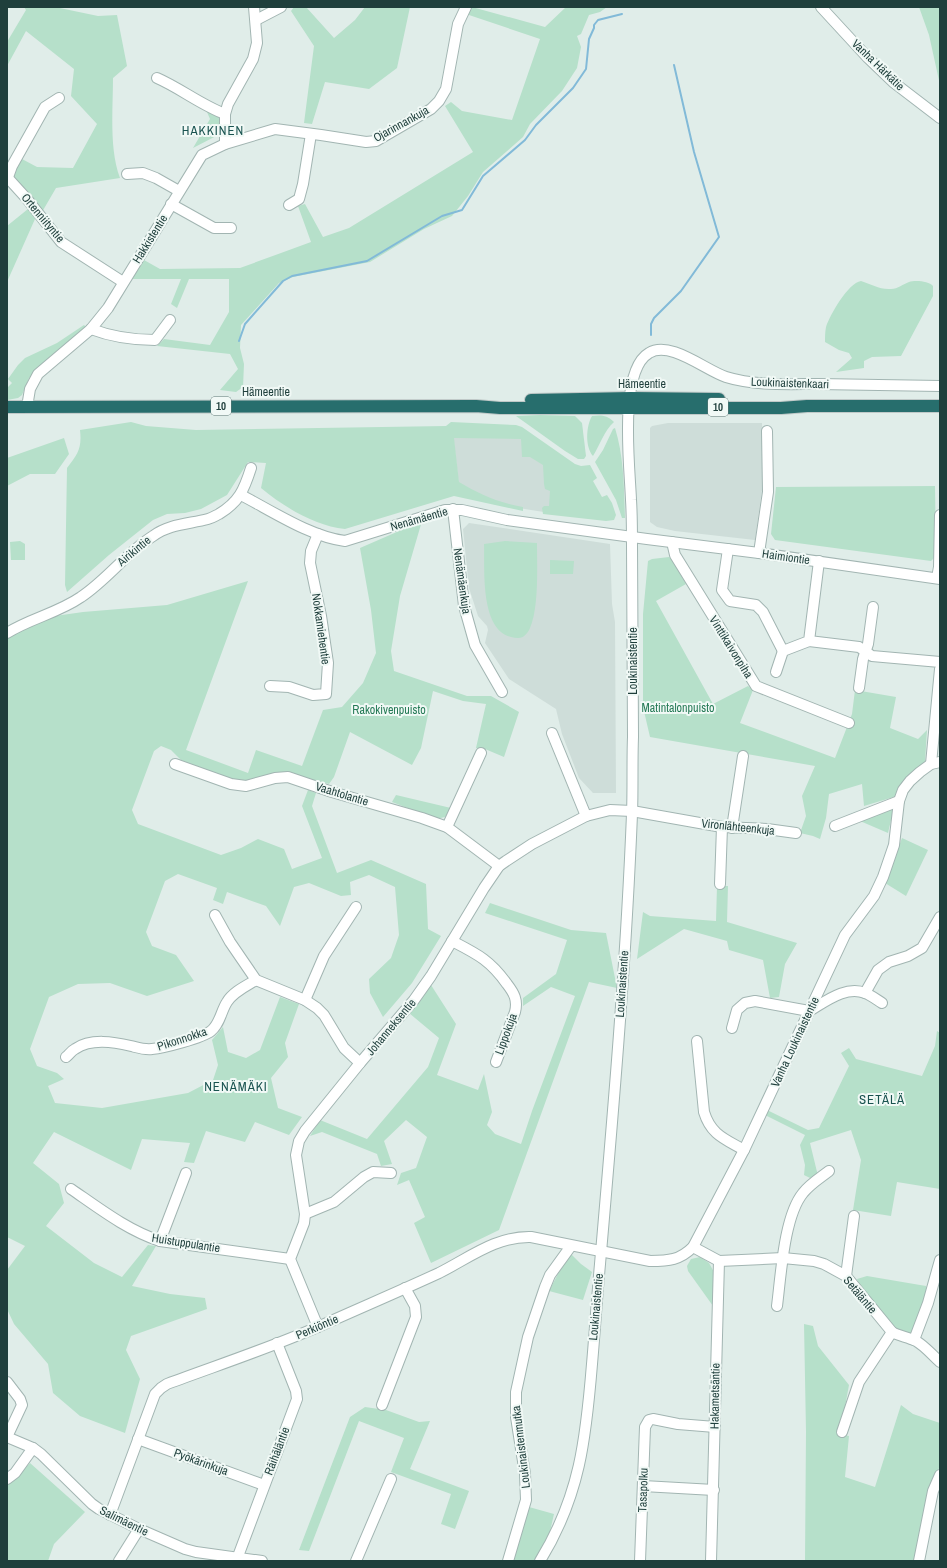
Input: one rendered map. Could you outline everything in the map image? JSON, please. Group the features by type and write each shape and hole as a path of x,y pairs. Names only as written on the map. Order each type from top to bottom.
{"highway":[{"name":"Hämeentie","path":"7,407 476,406 506,401 630,403 783,401 807,406 940,406"}],"street":[{"path":"225,144 225,114 228,104 253,59 257,43 254,7"},
{"path":"256,20 281,7"},
{"name":"Ojarinnankuja","path":"311,134 366,142 376,141 440,101 446,89 458,24 466,7"},
{"name":"Vanha Härkätie","path":"821,7 868,58 893,82 940,118"},
{"path":"157,78 225,114"},
{"path":"8,177 12,166 45,107 59,98"},
{"name":"Hakkistentie","path":"27,407 30,389 38,374 91,329 108,308 202,155 225,144 275,129 311,134"},
{"path":"289,205 298,199 303,184 311,134"},
{"path":"127,174 143,173 156,178 179,191"},
{"name":"Ortenniityntie","path":"8,177 61,242 123,282"},
{"path":"171,204 214,228 231,228"},
{"path":"91,329 122,338 155,340 170,320"},
{"name":"Loukinaistenkaari","path":"630,403 633,376 639,363 648,353 662,349 678,353 714,372 745,381 773,384 940,386"},
{"name":"Loukinaistentie","path":"540,1561 563,1518 583,1450 590,1391 622,988 632,811 632,537 631,498 627,456 627,430 630,403"},
{"path":"759,553 768,492 767,431"},
{"name":"Airikintie","path":"7,633 17,626 60,609 82,597 128,555 154,535 173,526 210,519 226,510 241,494 250,468"},
{"name":"Nenämäentie","path":"241,494 318,534 331,539 345,541 445,510 453,509 507,520 632,537"},
{"name":"Nenämäenkuja","path":"453,509 464,606 475,644 502,692"},
{"path":"938,579 940,515"},
{"name":"Nokkamiehentie","path":"270,686 289,687 313,695 326,694 328,663 321,616 310,563 311,551 318,534"},
{"name":"Haimiontie","path":"632,537 819,561 938,579"},
{"name":"Vinttikaivonpiha","path":"672,542 674,555 756,686 849,723"},
{"path":"728,549 722,590 730,600 756,605 763,612 783,650 776,672"},
{"path":"809,641 819,561"},
{"path":"859,688 863,659 868,644 873,607"},
{"path":"783,650 809,641 858,647 872,656 940,662"},
{"path":"936,763 940,669"},
{"path":"552,733 586,816"},
{"path":"447,827 481,753"},
{"path":"720,884 727,827 743,756"},
{"name":"Vanha Loukinaistentie","path":"601,1251 650,1261 665,1261 675,1259 686,1254 693,1247 744,1150 845,935 874,896 883,877 894,845 899,801 903,790 910,781 936,763"},
{"name":"Vaahtolantie","path":"175,764 231,784 246,786 275,778 288,777 332,792 422,818 447,827 499,866"},
{"path":"834,826 899,801"},
{"name":"Johanneksentie","path":"290,1259 304,1223 305,1214 297,1163 297,1148 302,1136 310,1124 360,1063 414,1000 431,976 499,866 532,844 586,816 610,810 632,811"},
{"name":"Vironlähteenkuja","path":"632,811 727,827 767,829 796,833"},
{"path":"305,1000 324,956 356,907"},
{"path":"214,915 230,942 256,980 305,1000 318,1008 324,1015 344,1048 360,1063"},
{"path":"865,993 878,970 889,962 908,956 922,948 940,917"},
{"name":"Lippokuja","path":"452,941 481,956 489,962 500,973 515,997 517,1004 515,1012 496,1062"},
{"name":"Pikonnokka","path":"66,1057 74,1049 92,1043 112,1042 145,1050 169,1046 203,1036 215,1027 232,996 256,980"},
{"path":"732,1028 737,1010 745,1003 754,1001 809,1011 840,994 854,991 865,993 882,1003"},
{"path":"697,1041 704,1112 707,1121 718,1136 744,1150"},
{"path":"305,1214 334,1202 373,1172 391,1173"},
{"path":"777,1306 783,1258 790,1221 796,1202 813,1183 829,1172"},
{"path":"160,1241 186,1173"},
{"name":"Huistuppulantie","path":"71,1189 119,1223 143,1236 160,1241 290,1259"},
{"path":"846,1276 854,1216"},
{"name":"Perkiöntie","path":"110,1515 155,1394 167,1384 318,1327 440,1272 490,1245 515,1237 531,1237 601,1251"},
{"name":"Loukinaistenmutka","path":"508,1561 526,1500 525,1474 516,1417 516,1392 528,1337 545,1286 550,1275 571,1246"},
{"path":"693,1247 719,1261"},
{"name":"Setäläntie","path":"719,1261 783,1258 814,1261 824,1264 846,1276 892,1332 899,1336 914,1340 922,1345 940,1362"},
{"path":"290,1259 318,1327"},
{"path":"914,1340 928,1303 940,1260"},
{"name":"Hakametsäntie","path":"711,1561 719,1261"},
{"path":"382,1405 416,1317 415,1306 405,1288"},
{"path":"842,1432 859,1382 892,1332"},
{"name":"Räihäläntie","path":"237,1558 297,1399 296,1391 278,1343"},
{"path":"7,1382 20,1399 22,1405 7,1437"},
{"name":"Tasapolku","path":"640,1561 646,1427 649,1420 653,1419 678,1424 715,1427"},
{"name":"Salimäentie","path":"7,1437 33,1448 48,1460 92,1504 110,1515 185,1549 196,1552 262,1561"},
{"name":"Pyökärinkuja","path":"138,1439 264,1486"},
{"path":"7,1479 15,1473 33,1448"},
{"path":"919,1561 933,1491 940,1475"},
{"path":"356,1561 391,1478"},
{"path":"643,1486 714,1490"},
{"path":"119,1561 139,1529"}],"shaded area":[{"path":"668,423 762,423 762,490 755,540 675,531 657,527 650,522 650,428 652,426"},
{"path":"452,426 511,426 533,444 569,516 493,504 460,494"},
{"path":"469,523 610,544 612,604 615,622 616,793 593,793 579,778 562,734 556,709 509,679 485,643 488,630 487,626 478,616 469,588 463,529"}],"green space":[{"path":"24,7 55,7 98,16 117,15 127,66 113,78 113,142 114,154 120,178 56,188 42,212 35,219 7,282 7,226 28,209 9,182 22,159 37,167 73,168 97,124 71,96 74,69 26,31 7,66 7,42 26,10"},
{"path":"294,7 306,7 334,38 355,20 365,7 410,7 397,68 369,89 325,82 312,124 304,123 314,46 291,11"},
{"path":"472,7 545,27 566,7 607,7 600,12 589,15 581,34 577,36 581,47 577,68 562,91 530,124 523,137 483,172 468,196 452,216 424,229 370,262 293,277 279,283 241,325 240,348 244,364 243,387 236,392 220,390 238,369 230,354 157,346 164,339 210,345 229,312 229,279 189,279 177,308 171,304 181,279 132,279 144,260 160,269 240,268 311,242 298,206 305,204 323,237 349,228 473,152 445,106 451,102 462,111 512,120 540,39 466,14"},
{"path":"919,7 940,7 940,85 929,35"},
{"path":"210,110 220,120 220,134 193,148 210,119 207,112"},
{"path":"861,281 879,288 887,289 894,289 912,281 925,282 933,286 933,296 901,356 872,357 864,361 864,368 836,372 852,358 849,353 839,350 825,342 826,327 831,315 845,293 856,283"},
{"path":"84,325 86,327 29,378 22,395 18,398 7,400 7,388 12,383 8,379 25,358 57,343"},
{"path":"516,416 575,416 582,423 586,456 584,459 578,459 565,451"},
{"path":"592,416 604,416 614,422 605,434 593,456 590,452 587,436 588,425"},
{"path":"131,422 146,426 196,430 446,426 451,422 516,425 522,427 575,464 581,466 590,465 597,478 593,481 602,497 607,495 612,503 616,515 614,520 606,521 543,514 542,508 544,506 549,506 550,491 545,489 543,465 530,457 522,457 521,439 454,438 459,482 490,498 523,507 523,511 454,496 345,529 311,520 290,509 261,488 266,463 248,462 227,495 201,509 185,513 167,514 153,520 109,555 67,592 65,585 67,468 74,459 80,446 80,430"},
{"path":"615,428 622,461 625,518 622,518 616,500 595,462 603,450 613,429"},
{"path":"64,438 69,454 55,474 30,474 7,486 7,458"},
{"path":"935,486 936,556 931,561 775,540 771,534 776,487"},
{"name":"Rakokivenpuisto","path":"422,521 400,596 391,651 394,671 467,696 491,696 519,712 504,757 485,749 476,748 486,704 463,701 433,691 421,748 412,765 350,732 334,777 329,784 282,772 252,780 239,781 226,778 181,760 171,750 161,746 154,751 132,810 138,824 221,855 241,848 258,839 284,849 292,869 322,858 302,806 308,790 316,793 312,806 337,873 371,860 426,884 428,929 441,936 412,983 383,1017 370,993 369,979 391,958 399,935 395,887 369,875 350,882 351,895 341,896 309,883 294,887 280,926 266,906 227,892 223,904 213,900 217,888 178,874 165,881 146,932 152,946 176,955 194,981 147,996 110,983 78,984 49,997 30,1049 37,1066 57,1073 64,1079 48,1086 55,1103 102,1108 188,1093 213,1080 218,1065 212,1040 223,1027 228,1052 246,1058 260,1050 280,997 299,1004 285,1043 288,1057 271,1078 278,1108 302,1117 289,1135 255,1122 245,1142 206,1131 194,1163 184,1162 190,1143 142,1139 131,1170 54,1132 33,1163 59,1184 64,1203 46,1226 94,1263 122,1277 148,1245 156,1246 132,1286 170,1294 205,1298 207,1309 131,1336 126,1350 140,1379 125,1433 80,1416 53,1393 48,1364 14,1324 7,1309 7,1270 25,1246 7,1237 7,638 21,630 55,616 83,612 167,605 248,581 186,750 248,773 256,750 302,766 323,710 342,707 363,683 376,653 371,610 360,548"},
{"path":"20,541 25,544 25,560 11,560 10,542"},
{"path":"505,541 537,543 537,587 535,609 529,630 521,638 505,634 496,626 490,614 487,600 484,570 484,544"},
{"name":"Matintalonpuisto","path":"669,557 673,561 686,584 656,601 713,704 748,686 753,690 740,723 835,758 852,714 855,690 896,697 890,728 918,739 927,730 925,762 897,796 864,806 862,784 829,794 826,818 820,839 800,833 806,816 802,796 815,766 650,737 643,707 643,614 648,561 652,559"},
{"path":"550,560 574,561 573,574 550,574"},
{"path":"396,795 451,808 445,817 436,819 392,802"},
{"path":"894,807 888,833 860,821"},
{"path":"902,838 928,850 906,896 885,883"},
{"path":"717,886 728,886 727,922 797,943 785,964 779,997 770,998 763,960 729,950 727,941 684,929 637,959 643,912 650,916 716,921"},
{"path":"490,903 571,930 606,933 617,988 589,982 499,1230 431,1263 414,1223 425,1217 409,1180 397,1185 401,1173 416,1168 427,1137 406,1120 384,1141 392,1164 381,1166 377,1154 322,1132 310,1136 320,1120 367,1139 428,1067 439,1038 409,1013 431,985 456,1024 437,1075 478,1090 484,1074 492,1112 487,1125 495,1134 521,1144 575,996 551,987 523,1006 523,998 556,974 567,940 485,913"},
{"path":"937,1031 940,1033 940,1189 897,1182 891,1216 853,1210 861,1160 851,1130 810,1143 818,1176 810,1178 804,1175 805,1165 800,1145 805,1135 765,1115 767,1110 808,1130 819,1128 849,1066 841,1053 849,1048 856,1059 922,1076 935,1046"},
{"path":"571,1254 592,1272 583,1300 549,1291"},
{"path":"700,1257 709,1263 714,1272 713,1306 688,1271 687,1266 691,1259"},
{"path":"867,1276 926,1286 922,1311 911,1333 898,1331 885,1322 859,1285 857,1279"},
{"path":"804,1324 813,1326 818,1346 849,1385 840,1434 849,1436 845,1477 875,1487 901,1405 913,1414 940,1423 940,1466 927,1494 915,1561 805,1561 806,1432"},
{"path":"365,1407 386,1410 419,1422 430,1421 410,1469 469,1491 455,1529 441,1524 451,1494 391,1472 404,1438 359,1421 309,1551 299,1550 350,1417"},
{"path":"30,1463 85,1512 54,1544 48,1561 7,1561 7,1481 17,1477"},
{"path":"529,1507 554,1514 549,1536 536,1561 513,1561"}],"waterway":[{"path":"239,341 245,324 283,281 292,276 367,261 442,216 462,210 483,176 525,140 536,125 573,88 586,69 589,39 594,25 598,20 622,14"},
{"path":"651,335 651,324 654,318 681,291 719,237 694,152 674,65"}],"district":[{"name":"HAKKINEN","path":"213,130"},
{"name":"NENÄMÄKI","path":"236,1086"},
{"name":"SETÄLÄ","path":"882,1099"}]}
